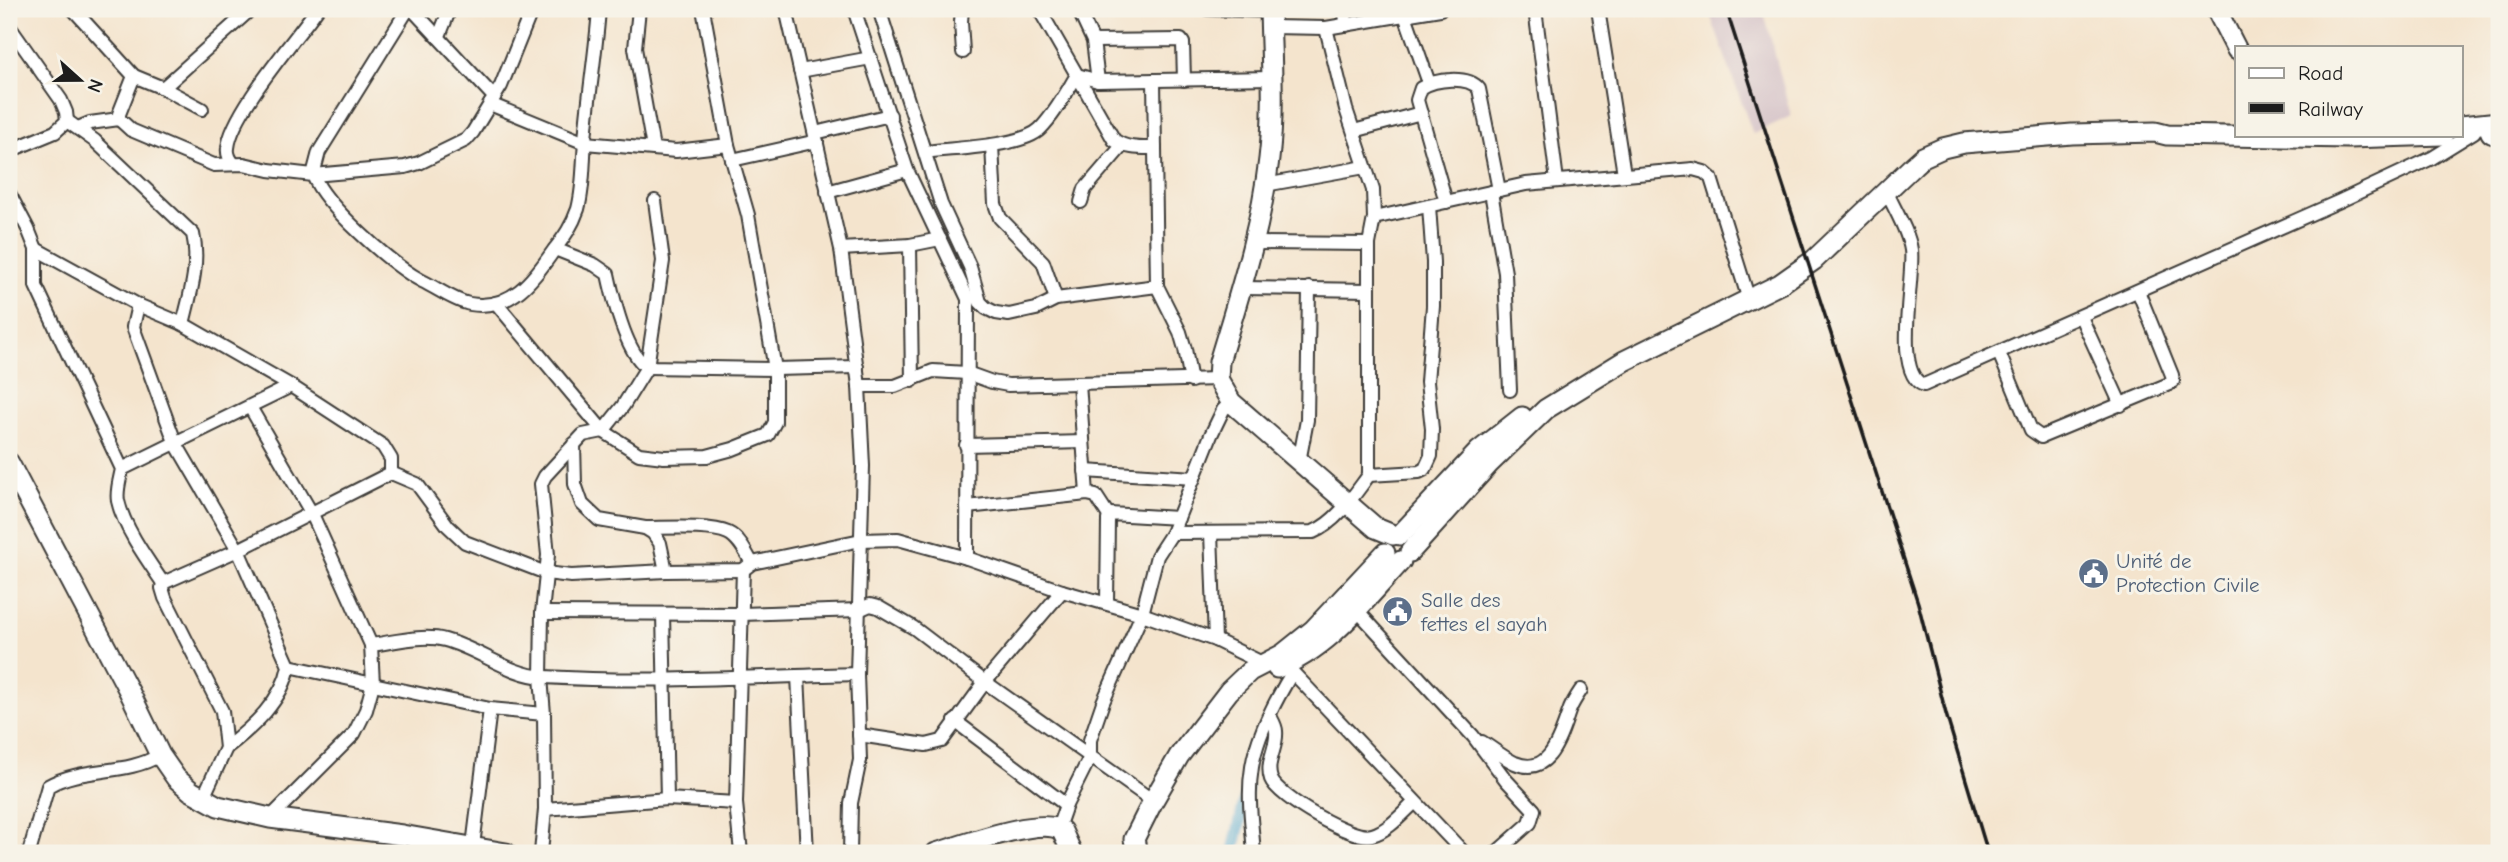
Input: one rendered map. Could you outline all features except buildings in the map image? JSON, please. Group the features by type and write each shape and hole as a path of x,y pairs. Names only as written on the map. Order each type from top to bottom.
{"main road":[{"path":"2216,9 2235,46"},
{"path":"2225,9 2245,46"},
{"path":"1270,16 1272,115 1265,185 1254,243 1219,362 1218,379 1230,402 1393,544"},
{"path":"2155,132 2161,129 2233,123"},
{"path":"1279,664 1479,451 1525,415 1546,409 1624,361 1749,300 1814,260 1923,157 1943,148 1964,144 2048,136 2155,132 2167,135 2235,135"},
{"path":"2303,136 2411,136"},
{"path":"9,463 160,755 176,778 203,798 231,810 506,853"},
{"path":"1133,849 1153,801 1180,756 1229,691 1242,679 1307,654 1356,610 1393,544"},
{"path":"936,853 1006,832 1029,828 1058,828 1072,853"}],"street":[{"path":"73,9 134,76 163,88 202,110"},
{"path":"163,88 251,9"},
{"path":"233,163 228,156 228,148 234,126 249,101 317,9"},
{"path":"599,9 585,143 585,171 578,207 570,232 539,274 522,290 495,303 467,303 414,276 386,255 324,196 313,175 319,152 410,9 439,36 492,100 585,143 690,151 729,145"},
{"path":"439,36 450,9"},
{"path":"9,151 72,124 119,119 131,130 208,164 221,166 233,163 313,175 405,167 466,140 482,120 532,9"},
{"path":"639,9 635,48 653,148"},
{"path":"495,303 603,431 639,454 664,457 707,456 768,435 775,422 775,369 748,215 732,160 703,9"},
{"path":"786,9 841,249 859,386 863,466 858,674 860,760 851,803 850,853"},
{"path":"854,9 907,170 968,299 970,330 966,445 967,558"},
{"path":"879,9 896,69 948,224 970,267 980,302 986,308 1009,315 1036,309 1056,299 1157,286"},
{"path":"962,9 963,52"},
{"path":"1039,9 1114,141 1133,148 1155,148"},
{"path":"1078,9 1093,41 1098,81"},
{"path":"1207,9 1270,16 1326,28 1440,9"},
{"path":"1345,9 1346,25"},
{"path":"1535,9 1557,181"},
{"path":"1598,9 1624,174"},
{"path":"1405,15 1429,83"},
{"path":"9,26 61,100 72,124 192,233 196,245 195,263 183,324"},
{"path":"1172,533 1313,533 1348,503 1370,475 1369,244 1374,218 1373,190 1364,167 1326,28"},
{"path":"1093,41 1181,40 1184,80"},
{"path":"800,71 871,58"},
{"path":"925,152 992,145 1019,139 1040,129 1077,75"},
{"path":"1077,75 1098,81 1272,78"},
{"path":"119,119 134,76"},
{"path":"1154,80 1157,286 1180,332 1191,381"},
{"path":"1446,202 1418,94 1421,88 1429,83 1467,81 1475,83 1479,89 1495,191 1505,272 1510,390"},
{"path":"1354,131 1421,113"},
{"path":"732,160 890,116"},
{"path":"1886,190 1911,252 1908,353 1916,382 1924,385 2386,180 2484,130"},
{"path":"992,145 995,204 1000,218 1043,262 1056,299"},
{"path":"1081,202 1085,190 1122,146"},
{"path":"1265,185 1364,167"},
{"path":"1374,218 1526,184 1693,169 1704,172 1711,178 1749,300"},
{"path":"827,192 907,170"},
{"path":"9,193 36,249 36,286 122,469 118,499 123,515 163,583 165,598 222,711 226,748"},
{"path":"541,853 545,808 542,613 548,546 541,484 545,476 583,435 603,431 623,406 647,367 663,261 655,201"},
{"path":"1370,475 1419,472 1425,469 1431,456 1432,429 1427,382 1433,306 1433,262 1429,206"},
{"path":"841,249 910,245 940,239"},
{"path":"1254,243 1369,244"},
{"path":"910,245 912,381"},
{"path":"36,249 138,305 183,324 291,386 383,446 391,459 391,473"},
{"path":"555,249 595,265 608,274 613,296 638,361 647,367 857,367"},
{"path":"1241,288 1369,290"},
{"path":"1299,462 1307,420 1309,288"},
{"path":"1999,353 2031,430 2037,436 2046,437 2121,405 2173,381 2138,292"},
{"path":"138,305 133,327 176,442 238,550 289,666 281,691 242,735 226,748 203,798"},
{"path":"2081,317 2121,405"},
{"path":"859,386 895,386 933,371 967,373 1008,385 1218,379"},
{"path":"1079,383 1087,494"},
{"path":"122,469 291,386"},
{"path":"1058,828 1066,805 1090,757 1090,740 1103,702 1142,614 1157,556 1172,533 1214,426 1230,402"},
{"path":"250,407 312,514 371,645 373,684 366,710 354,734 270,818"},
{"path":"966,445 1083,442"},
{"path":"575,444 575,484 583,504 599,520 645,528 715,530 729,533 739,542 747,567 738,678 736,803 741,853"},
{"path":"1085,471 1194,478"},
{"path":"163,583 238,550 391,473"},
{"path":"391,473 417,484 447,526 465,542 546,573 571,576 747,567 861,540 898,539 967,558 1062,591 1142,614 1279,664 1464,853"},
{"path":"967,507 1087,494 1096,496 1108,516 1107,603"},
{"path":"1108,516 1113,513 1178,518"},
{"path":"645,528 660,543 666,571"},
{"path":"1211,533 1215,640"},
{"path":"859,735 936,744 942,741 985,682 1062,591"},
{"path":"542,613 742,614 859,610 870,605 890,612 914,628 985,682 1153,801"},
{"path":"1356,610 1473,736 1506,780 1534,810 1530,823 1496,853"},
{"path":"663,614 667,799"},
{"path":"371,645 433,638 444,640 482,654 504,666 541,677 738,678 858,674"},
{"path":"1254,853 1250,802 1252,766 1277,698 1279,664"},
{"path":"289,666 490,709 544,715"},
{"path":"798,676 807,853"},
{"path":"1473,736 1515,763 1531,766 1542,762 1555,748 1571,706 1581,690"},
{"path":"473,846 490,709"},
{"path":"1270,716 1276,730 1269,768 1272,781 1284,794 1324,820 1359,835 1371,836 1385,828 1415,802"},
{"path":"955,721 1066,805"},
{"path":"29,853 48,786 65,776 144,765 160,755"},
{"path":"545,808 667,799 736,803"}],"shaded area":[{"path":"1708,9 1763,9 1791,116 1753,134"}],"waterway":[{"path":"1233,853 1247,789"}],"railway":[{"path":"1726,9 1918,603 1946,714 1988,853"}],"place":[{"name":"Unité de Protection Civile","path":"2093,573"},
{"name":"Salle des fettes el sayah","path":"1398,612"}]}
